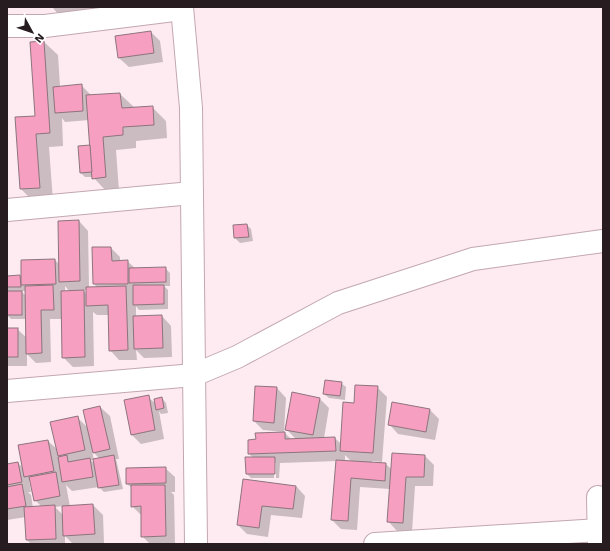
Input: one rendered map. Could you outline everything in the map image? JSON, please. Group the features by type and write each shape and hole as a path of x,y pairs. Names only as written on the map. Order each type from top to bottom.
{"street":[{"path":"7,26 45,26 182,8 191,108 196,544"},
{"path":"7,210 192,193"},
{"path":"7,391 194,375 237,357 345,300 473,259 603,241"},
{"path":"374,544 599,537 598,497"}],"building":[{"path":"151,31 154,53 118,58 115,36"},
{"path":"44,41 50,133 36,134 40,188 20,189 15,117 35,116 30,42"},
{"path":"82,84 83,111 55,113 53,87"},
{"path":"120,93 122,108 153,106 154,125 123,127 123,135 103,137 106,177 92,179 86,95"},
{"path":"90,145 92,172 80,173 78,146"},
{"path":"79,220 80,281 59,282 58,221"},
{"path":"247,224 249,237 234,238 233,225"},
{"path":"92,247 111,247 112,261 128,260 128,284 93,284"},
{"path":"55,259 56,284 21,285 21,260"},
{"path":"166,267 166,282 129,283 129,268"},
{"path":"20,275 21,287 7,287 7,276"},
{"path":"53,285 54,310 41,310 42,353 26,354 25,286"},
{"path":"133,285 164,285 164,304 133,305"},
{"path":"126,286 128,350 109,351 108,305 86,306 86,287"},
{"path":"84,290 85,357 62,358 61,291"},
{"path":"7,291 22,291 22,315 7,315"},
{"path":"162,315 163,348 134,349 133,316"},
{"path":"7,328 18,328 18,357 7,357"},
{"path":"325,380 342,382 340,396 323,394"},
{"path":"355,385 378,386 373,453 340,451 343,402 354,403"},
{"path":"255,386 277,387 274,423 253,421"},
{"path":"292,392 320,398 313,435 285,430"},
{"path":"149,395 155,430 131,435 124,400"},
{"path":"162,397 164,408 156,410 154,399"},
{"path":"392,402 430,409 426,432 388,425"},
{"path":"100,406 110,449 93,453 83,410"},
{"path":"78,416 85,450 58,456 50,422"},
{"path":"285,432 285,439 335,437 336,451 248,454 248,440 256,439 255,433"},
{"path":"48,440 54,471 24,477 18,445"},
{"path":"392,453 425,455 424,477 406,477 403,523 387,522"},
{"path":"67,455 68,462 90,458 93,477 62,482 58,457"},
{"path":"114,455 119,485 98,488 93,459"},
{"path":"245,457 275,457 275,474 246,474"},
{"path":"336,460 386,463 385,481 351,478 348,521 331,520"},
{"path":"18,462 22,482 7,485 7,464"},
{"path":"166,467 166,483 126,484 126,468"},
{"path":"56,472 60,496 34,501 29,477"},
{"path":"243,479 296,486 293,509 262,506 259,528 237,525"},
{"path":"22,484 26,506 7,509 7,487"},
{"path":"131,485 165,485 166,536 141,537 141,506 131,507"},
{"path":"93,504 95,534 63,536 62,506"},
{"path":"55,505 56,539 26,540 24,507"}]}
